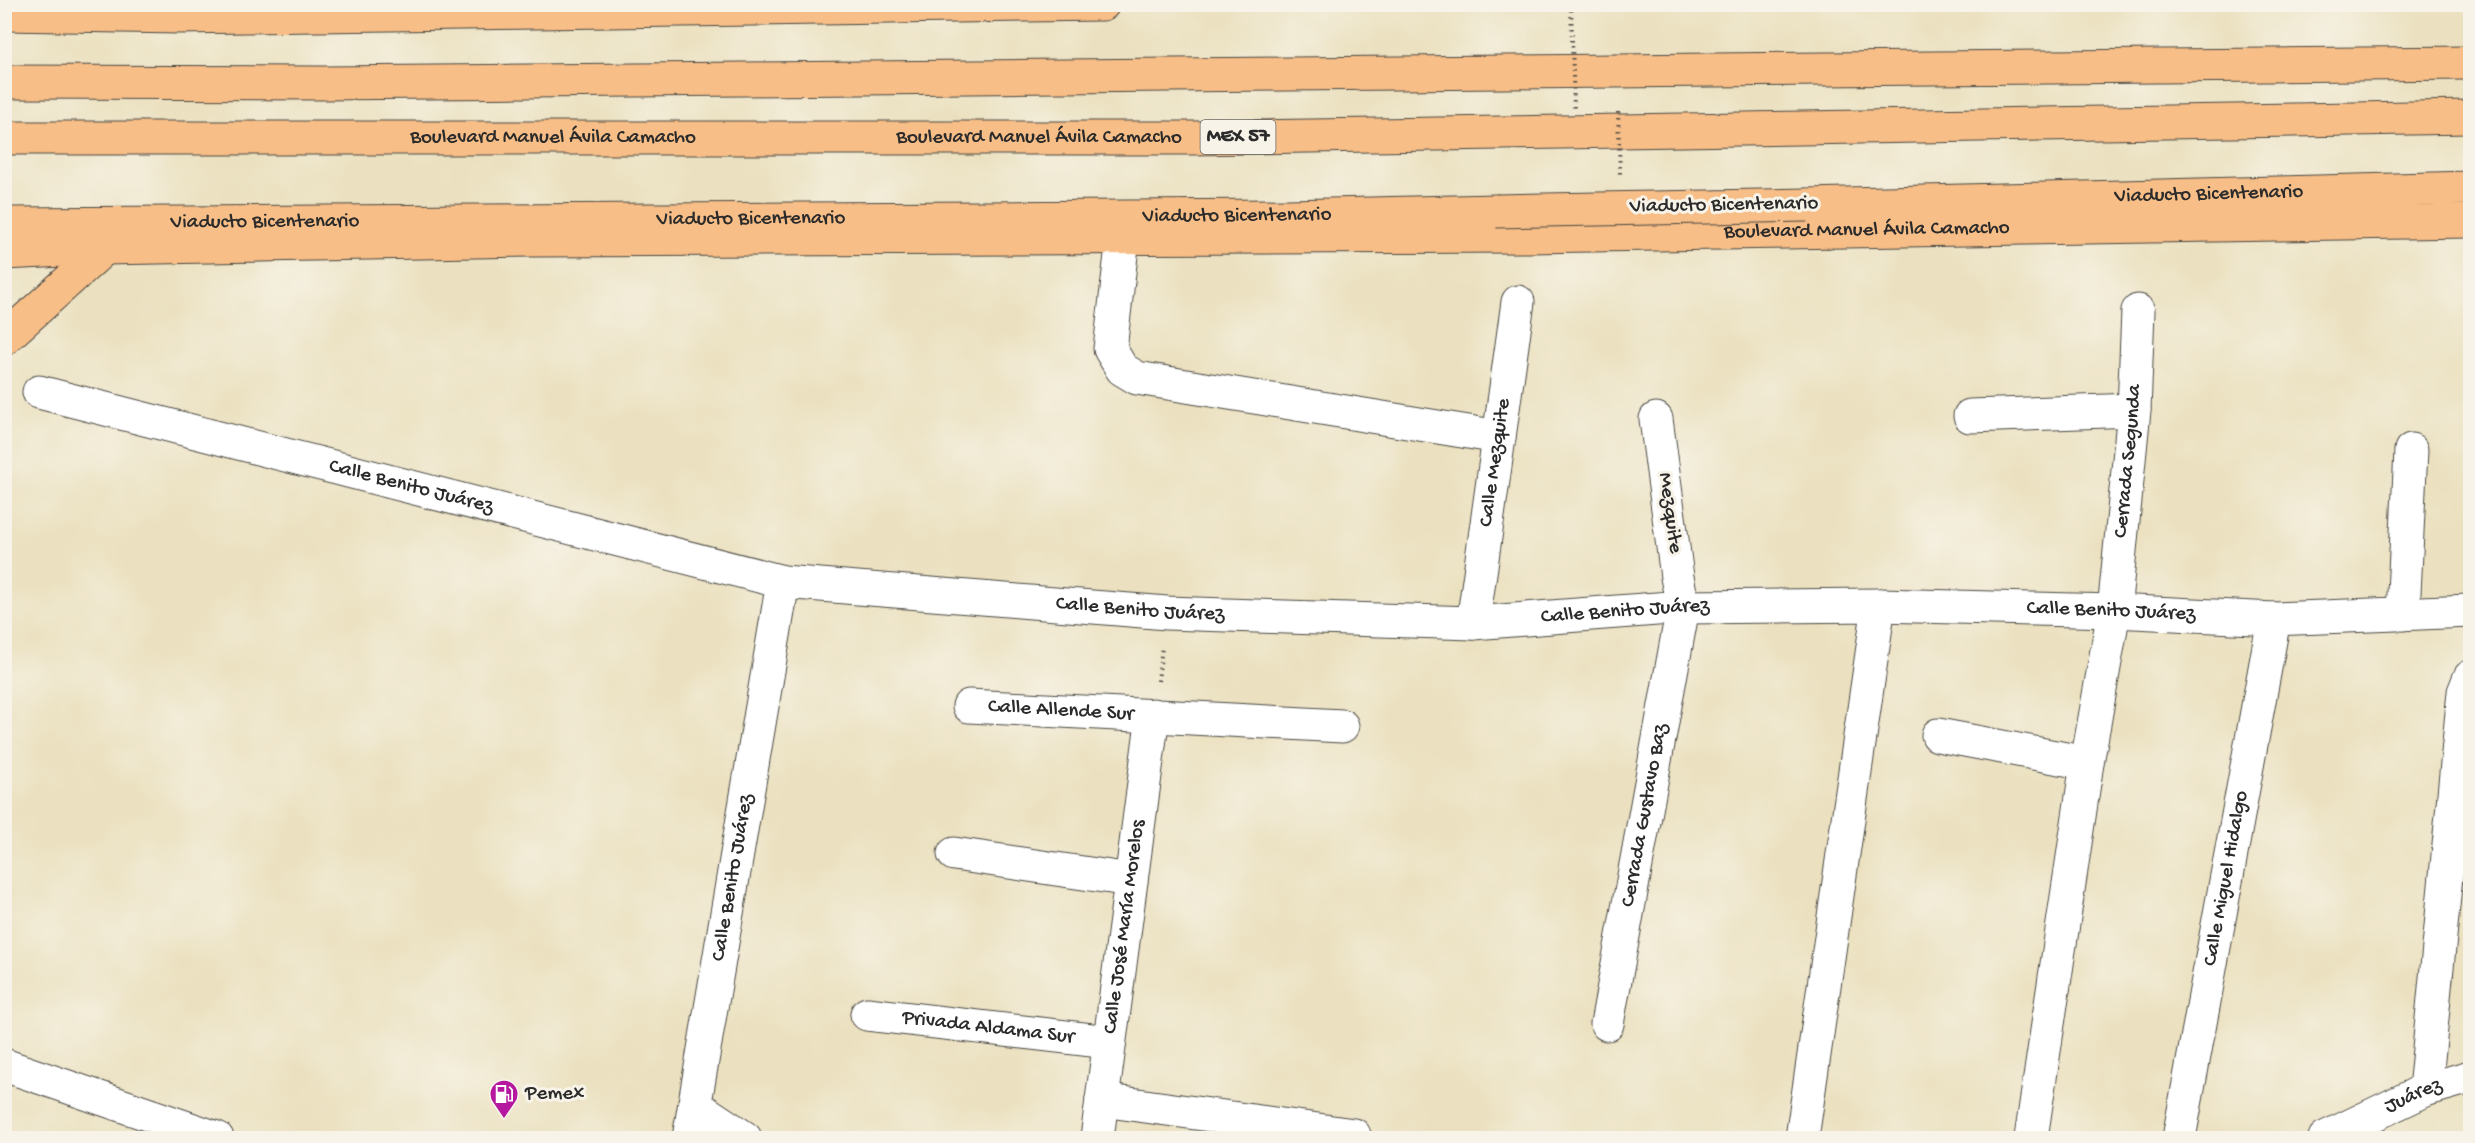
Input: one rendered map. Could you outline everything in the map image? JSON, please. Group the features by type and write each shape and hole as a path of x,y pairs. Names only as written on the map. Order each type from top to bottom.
{"main road":[{"path":"4,14 179,17 1103,4"},
{"path":"4,82 323,83 2470,63"},
{"name":"Boulevard Manuel Ávila Camacho","path":"4,138 1194,138 2470,117"},
{"name":"Viaducto Bicentenario","path":"4,224 1287,216 2470,188"},
{"name":"Boulevard Manuel Ávila Camacho","path":"4,253 105,248 531,240 1527,236 2470,221"},
{"path":"4,339 105,248"}],"street":[{"path":"1123,238 1110,349 1122,369 1137,378 1499,437"},
{"name":"Calle Mezquite","path":"1473,623 1518,302"},
{"name":"Cerrada Segunda","path":"2031,1138 2087,763 2114,611 2134,410 2138,311"},
{"name":"Calle Benito Juárez","path":"39,392 783,582 1167,613 1473,623 1683,607 1879,605 2114,611 2274,619 2470,611"},
{"path":"1970,416 2134,410"},
{"name":"Mezquite","path":"1656,419 1683,607"},
{"path":"2403,614 2411,450"},
{"name":"Calle Benito Juárez","path":"689,1138 783,582"},
{"path":"1802,1138 1879,605"},
{"name":"Cerrada Gustavo Baz","path":"1607,1024 1683,607"},
{"name":"Calle Miguel Hidalgo","path":"2179,1138 2274,619"},
{"path":"2425,1090 2464,692 2470,677"},
{"name":"Calle Allende Sur","path":"969,706 1342,726"},
{"name":"Calle José María Morelos","path":"1097,1138 1154,715"},
{"path":"1938,735 2087,763"},
{"path":"954,854 1131,880"},
{"name":"Privada Aldama Sur","path":"867,1014 1109,1042"},
{"path":"4,1065 217,1138"},
{"name":"Juárez","path":"2325,1138 2425,1090 2470,1077"},
{"path":"1102,1100 1354,1135"},
{"path":"695,1105 745,1138"}],"path":[{"path":"1571,4 1574,111"}],"place":[{"name":"Pemex","path":"504,1120"}]}
